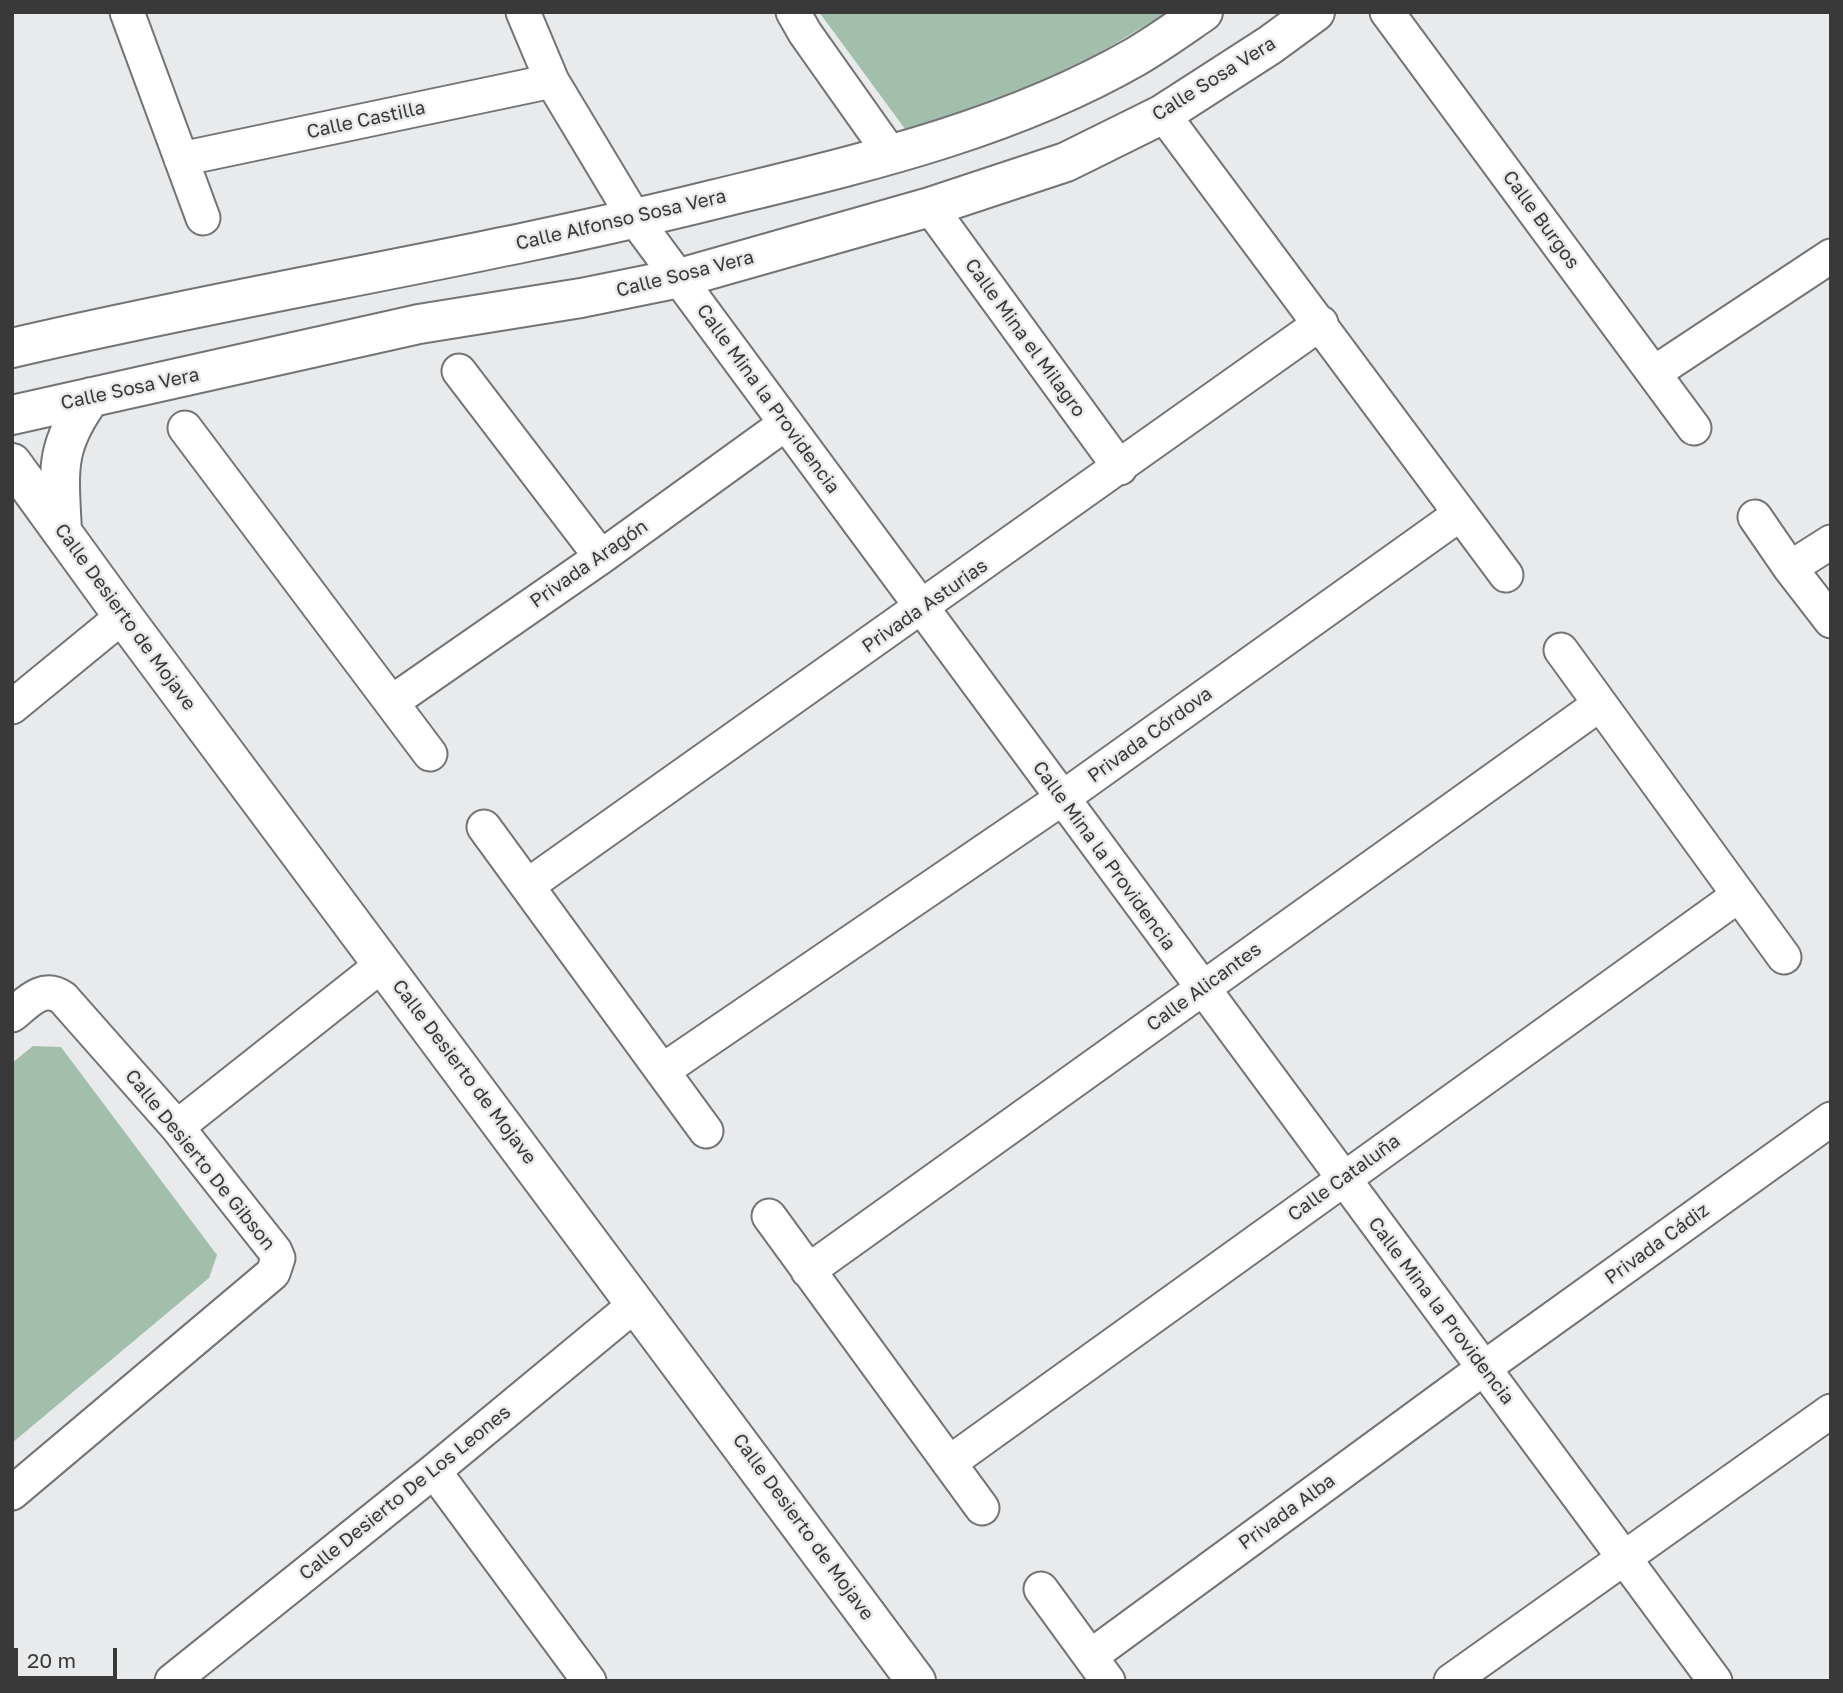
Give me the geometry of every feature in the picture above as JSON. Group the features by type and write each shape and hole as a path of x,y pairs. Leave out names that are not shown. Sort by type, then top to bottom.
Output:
{"main road":[{"name":"Calle Alfonso Sosa Vera","path":"12,348 134,320 635,219 892,156 987,123 1071,89 1136,57 1203,12"},
{"name":"Calle Sosa Vera","path":"12,415 419,324 581,298 680,278 930,207 1066,162 1163,114 1270,45 1315,12"},
{"path":"62,531 59,474 63,447 73,421 91,397"},
{"name":"Calle Desierto de Mojave","path":"12,463 916,1681"}],"street":[{"path":"127,12 203,218"},
{"name":"Calle Mina la Providencia","path":"523,12 552,81 635,219 1714,1681"},
{"path":"793,12 892,156"},
{"name":"Calle Burgos","path":"1387,12 1694,428"},
{"name":"Calle Castilla","path":"181,159 552,81"},
{"path":"1163,114 1506,575"},
{"name":"Calle Mina el Milagro","path":"930,207 1120,468"},
{"path":"1654,373 1831,256"},
{"name":"Privada Asturias","path":"527,886 1321,323"},
{"path":"458,371 601,557"},
{"name":"Privada Aragón","path":"392,702 601,557 785,424"},
{"path":"185,428 430,754"},
{"name":"Privada Córdova","path":"662,1071 1061,799 1460,514"},
{"path":"1755,517 1831,621"},
{"path":"1790,568 1831,542"},
{"path":"12,707 123,616"},
{"path":"1561,650 1784,957"},
{"name":"Calle Alicantes","path":"808,1271 1600,704"},
{"path":"484,827 706,1131"},
{"name":"Calle Cataluña","path":"949,1463 1739,895"},
{"path":"177,1127 383,964"},
{"name":"Calle Desierto De Gibson","path":"12,1015 35,996 46,992 56,993 64,998 177,1127 278,1258 274,1273 12,1493"},
{"name":"Privada Cádiz","path":"1484,1368 1831,1119"},
{"path":"769,1216 982,1507"},
{"name":"Calle Desierto De Los Leones","path":"172,1681 434,1471 637,1303"},
{"name":"Privada Alba","path":"1041,1589 1099,1669 1484,1368"},
{"path":"1451,1681 1831,1410"},
{"path":"434,1471 581,1677"}],"green space":[{"path":"819,12 1168,12 1079,65 988,113 911,137"},
{"path":"33,1046 61,1047 217,1255 209,1278 12,1443 12,1063"}]}
